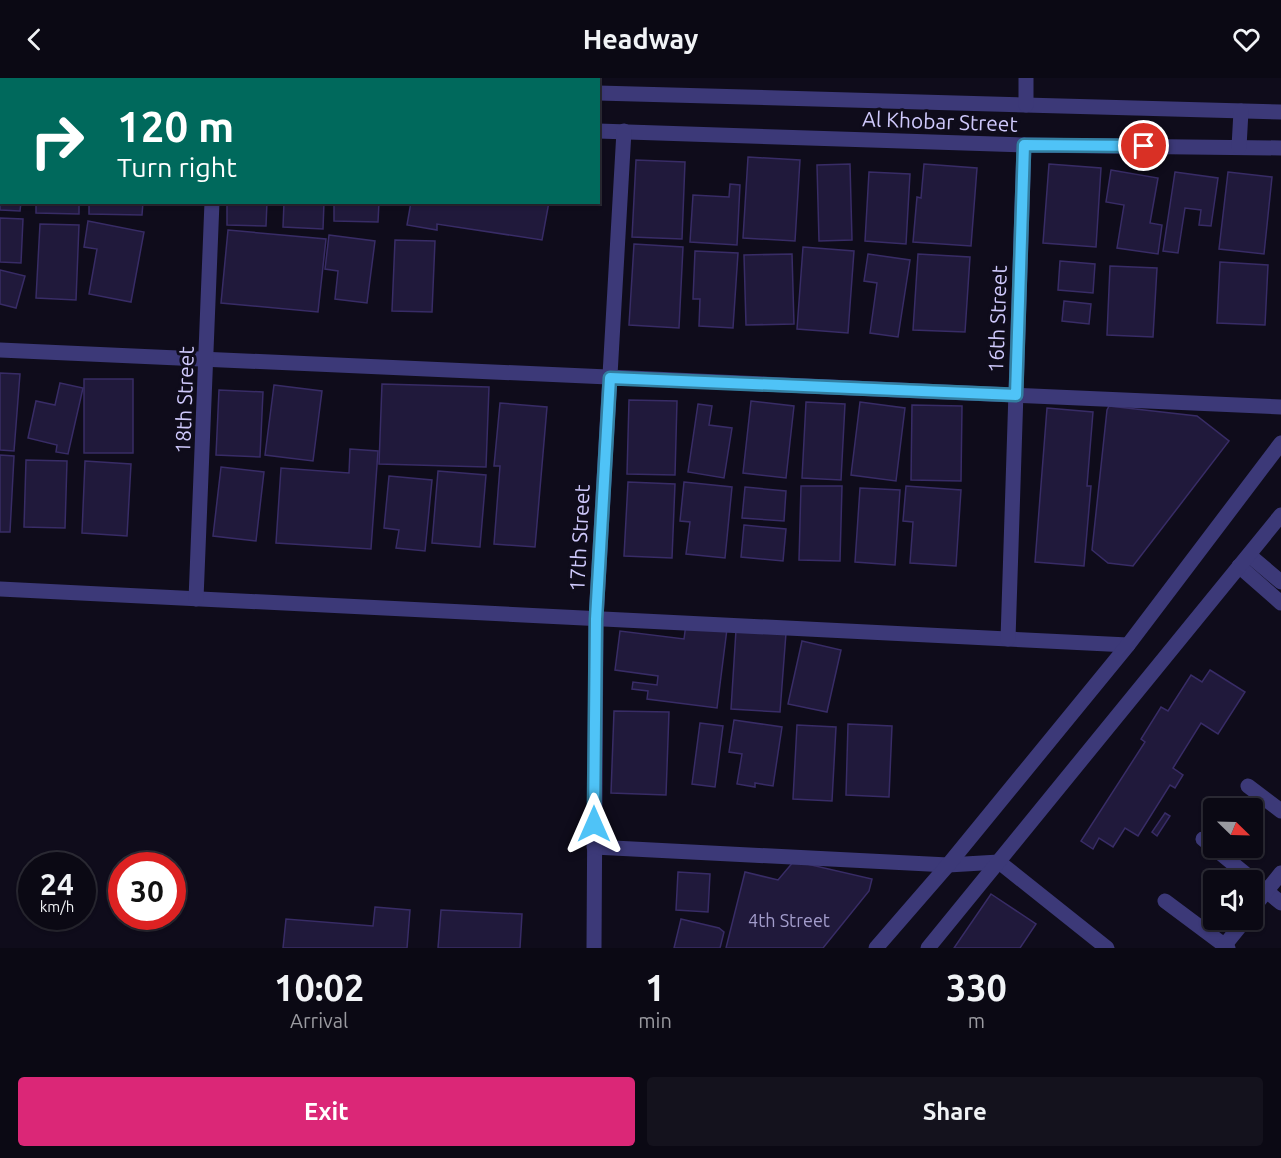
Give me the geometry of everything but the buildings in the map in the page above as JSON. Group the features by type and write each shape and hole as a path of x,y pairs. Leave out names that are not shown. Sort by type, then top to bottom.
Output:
{"street":[{"path":"625,94 626,78"},
{"path":"1026,78 1026,105"},
{"name":"Al Khobar Street","path":"600,93 1281,112"},
{"path":"1239,147 1241,111"},
{"name":"Al Khobar Street","path":"600,130 1024,145 1281,148"},
{"name":"17th Street","path":"594,948 596,619 624,131"},
{"name":"16th Street","path":"1008,639 1024,145"},
{"name":"18th Street","path":"196,598 212,204"},
{"path":"0,350 1281,407"},
{"path":"876,948 948,865 1128,645 1281,443"},
{"path":"928,948 1281,515"},
{"path":"1244,561 1281,582"},
{"path":"1244,561 1281,603"},
{"path":"0,589 1128,645"},
{"path":"1248,786 1281,811"},
{"path":"594,847 948,865 999,862 1107,948"},
{"path":"1226,858 1281,903"},
{"path":"1263,896 1281,873"},
{"path":"1165,902 1226,947 1238,930"}],"route":[{"path":"594,824 596,619 610,378 1016,395 1024,145 1144,146"}]}
